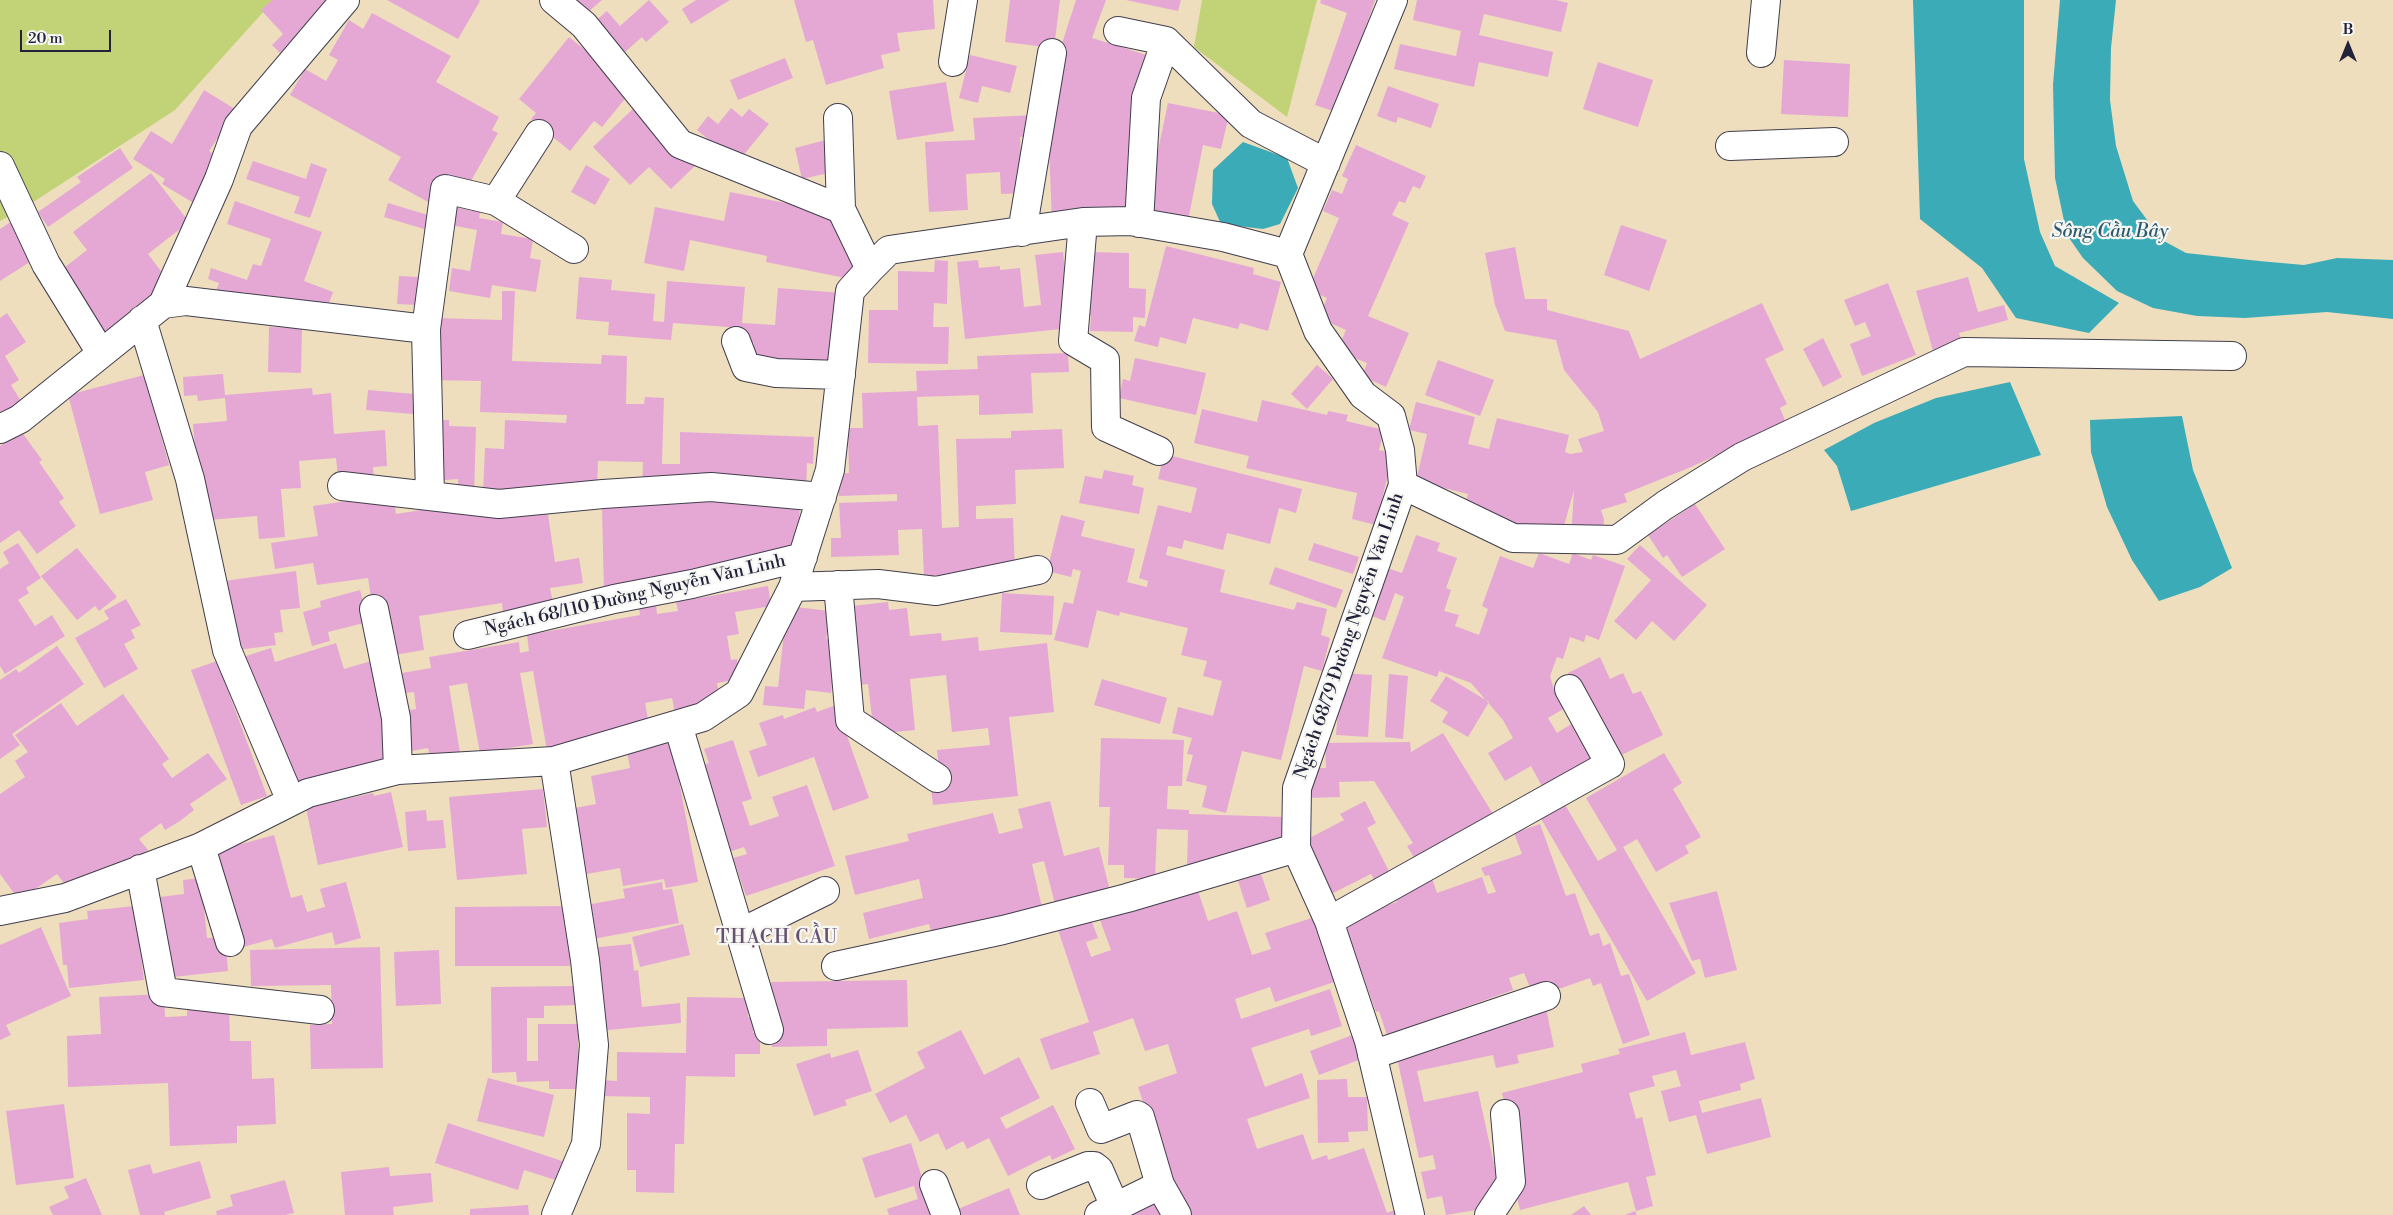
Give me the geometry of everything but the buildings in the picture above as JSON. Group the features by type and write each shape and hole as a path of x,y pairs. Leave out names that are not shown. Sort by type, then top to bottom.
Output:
{"street":[{"path":"291,801 227,650 152,312 218,179 238,126 345,0"},
{"path":"554,0 584,25 680,144 841,209"},
{"path":"953,62 963,0"},
{"path":"0,911 65,898 202,847 308,793 398,770 554,761 703,717 739,693 793,587 830,470 850,290 870,269 889,250 1083,222 1139,223 1223,237 1288,254 1393,0"},
{"path":"1761,53 1766,0"},
{"path":"1118,32 1166,41 1251,124 1326,163"},
{"path":"1139,223 1146,98 1166,41"},
{"path":"1022,232 1052,53"},
{"path":"838,118 841,209 870,269"},
{"path":"496,201 539,134"},
{"path":"1730,146 1834,142"},
{"path":"0,166 46,264 101,352"},
{"path":"430,496 426,329 445,189 496,201 574,249"},
{"path":"1083,222 1073,341 1104,360 1106,427 1159,451"},
{"name":"Ngách 68/79 Đường Nguyễn Văn Linh","path":"1288,254 1318,331 1364,395 1391,416 1400,450 1403,485 1297,788 1296,848 1329,921 1372,1055 1410,1215"},
{"path":"0,430 20,419 152,312 186,301 426,329"},
{"path":"736,342 746,367 776,373 841,375"},
{"path":"1403,485 1513,538 1617,540 1665,505 1742,457 1964,352 2232,356"},
{"path":"342,486 499,504 603,494 711,487 822,497"},
{"name":"Ngách 68/110 Đường Nguyễn Văn Linh","path":"468,635 614,599 692,584 803,557"},
{"path":"793,587 878,584 936,591 1038,570"},
{"path":"838,586 850,720 937,778"},
{"path":"374,609 396,718 398,770"},
{"path":"1329,921 1610,764 1569,689"},
{"path":"678,725 770,1030"},
{"path":"554,761 585,960 594,1045 586,1144 556,1215"},
{"path":"202,847 230,942"},
{"path":"836,966 1003,930 1127,898 1296,848"},
{"path":"140,869 163,992 320,1010"},
{"path":"740,933 825,891"},
{"path":"1372,1055 1546,996"},
{"path":"1090,1103 1101,1129 1137,1115 1140,1117 1160,1185 1177,1215"},
{"path":"1489,1215 1511,1182 1504,1114"},
{"path":"1041,1185 1088,1166 1094,1166 1099,1170 1107,1211 1160,1185"},
{"path":"934,1184 946,1215"}],"green space":[{"path":"0,0 274,0 175,110 21,210 0,221"},
{"path":"1202,0 1317,0 1287,117 1194,47"}],"water":[{"path":"1913,0 2024,0 2024,159 2040,232 2055,266 2119,303 2089,333 2016,318 1982,268 1920,219"},
{"name":"Sông Cầu Bây","path":"2060,0 2116,0 2111,48 2110,100 2116,146 2133,201 2162,240 2186,253 2304,265 2337,258 2393,260 2393,319 2327,312 2245,318 2197,316 2153,308 2117,291 2083,258 2067,235 2055,178 2053,85"},
{"path":"1243,142 1287,158 1298,188 1280,224 1263,229 1221,224 1212,204 1213,170"},
{"path":"2010,382 2041,455 1851,511 1837,466 1824,450 1874,423 1936,398"},
{"path":"2182,416 2193,470 2232,568 2200,587 2159,601 2132,560 2107,507 2091,452 2090,420"}],"district":[{"name":"THẠCH CẦU","path":"777,938"}]}
